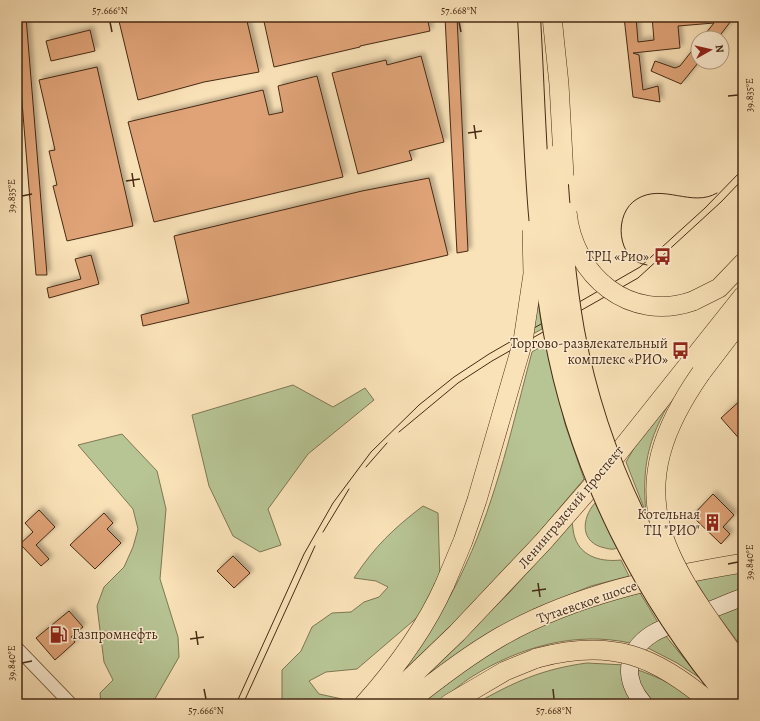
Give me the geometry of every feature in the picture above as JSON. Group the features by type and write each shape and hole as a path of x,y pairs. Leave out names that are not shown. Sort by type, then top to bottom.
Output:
{"highway":[{"path":"529,17 541,214 549,297 557,342 579,430 605,499 637,563 668,615 689,646 737,704"},
{"path":"555,157 563,257 573,332 582,370 602,439 636,521 668,578 704,634 743,684"}],"main road":[{"path":"364,704 386,679 424,626 445,584 463,541 479,492 523,341 530,304 533,274 533,246 520,17"},
{"path":"552,17 559,84 568,216 575,247 594,276 622,297 648,305 662,306 693,301 719,288 743,263"},
{"name":"Ленинградский проспект","path":"383,704 457,633 543,542 591,487 743,296"},
{"path":"743,318 684,399 672,421 663,444 657,468 655,490 658,516 667,546 676,567 700,608 743,667"},
{"name":"Тутаевское шоссе","path":"406,704 489,644 527,623 554,611 606,593 657,579 743,563"},
{"path":"449,704 505,671 537,658 559,652 588,649 633,656 647,660 682,679 712,704"},
{"path":"737,704 743,701"}],"street":[{"path":"644,704 636,695 631,685 629,674 630,664 638,646 653,633 743,597"},
{"path":"17,648 71,704"},
{"path":"721,704 743,695"}],"green space":[{"path":"538,300 542,329 533,334"},
{"path":"547,343 565,424 584,479 536,536 479,599 398,680 443,609 466,564 487,513 511,433 532,352"},
{"path":"293,385 333,407 365,388 374,400 308,454 268,509 281,545 260,552 233,536 209,486 192,415"},
{"path":"677,390 660,420 646,463 646,513 626,462 640,438"},
{"path":"122,434 157,471 166,509 160,579 178,637 179,657 152,704 101,704 100,693 113,680 104,662 97,606 104,587 124,567 133,547 138,529 133,509 78,445"},
{"path":"595,503 617,548 610,549 597,545 587,536 585,523 590,509"},
{"path":"423,506 438,513 440,579 420,615 357,669 326,672 309,681 319,694 342,699 334,704 285,704 282,701 282,670 301,651 312,627 332,613 351,612 364,602 379,597 388,587 376,581 354,578 377,547 403,522"},
{"path":"572,522 575,538 578,545 583,550 600,559 621,560 629,576 591,586 534,609 405,693 509,593"},
{"path":"743,571 743,588 709,602 695,580"},
{"path":"640,593 659,624 630,643 589,639 548,644 510,657 491,666 433,704 420,704 465,670 508,643 536,628 597,603"},
{"path":"743,604 743,649 717,614"},
{"path":"665,635 700,678 677,663 646,647"},
{"path":"587,663 625,665 625,685 633,704 475,704 503,689 542,673"},
{"path":"638,670 669,683 690,697 696,703 657,704 648,698 642,690"}],"building":[{"path":"17,17 26,17 47,275 36,275 17,40"},
{"path":"118,17 246,17 259,72 204,82 138,100"},
{"path":"263,17 427,17 430,31 274,67"},
{"path":"445,17 457,17 468,251 457,253"},
{"path":"624,17 636,17 638,42 654,40 652,17 714,17 715,22 719,17 734,17 724,30 708,30 714,23 678,26 680,48 633,53 639,55 643,90 658,86 660,102 633,97"},
{"path":"90,30 95,51 51,61 46,41"},
{"path":"690,53 690,70 692,70 681,84 651,71 655,61 675,68 680,66"},
{"path":"421,56 444,142 409,151 412,160 358,174 332,73 386,60 387,65"},
{"path":"97,67 133,226 67,241 53,186 57,185 49,151 55,150 39,80"},
{"path":"317,76 343,177 154,222 128,122 263,90 269,115 283,112 278,86"},
{"path":"429,178 448,255 143,326 141,315 189,303 174,236 362,191"},
{"path":"91,255 99,284 49,298 47,288 81,279 75,259"},
{"path":"743,398 743,443 721,418"},
{"name":"Котельная ТЦ \"РИО\"","path":"713,494 734,515 723,527 730,534 721,544 692,516"},
{"path":"39,510 55,527 36,545 49,559 41,566 20,544 33,532 25,523"},
{"path":"104,513 113,523 107,529 121,543 95,569 70,545"},
{"path":"233,556 250,573 234,588 217,571"},
{"path":"69,611 83,627 71,637 75,642 55,660 36,638"}],"tram line":[{"path":"236,704 304,554 333,503 371,452 419,405 454,377 489,354 640,267 705,208 743,169"},
{"path":"399,432 458,383 492,361 638,278 721,202 743,179"},
{"path":"647,265 637,262 629,255 624,246 621,236 621,225 629,206 637,199 657,193 698,198 707,197 717,193"},
{"path":"366,467 387,443"},
{"path":"323,532 349,489"},
{"path":"243,704 315,546"}],"place":[{"name":"ТРЦ «Рио»","path":"662,256"},
{"name":"Торгово-развлекательный комплекс «РИО»","path":"681,351"},
{"name":"Котельная ТЦ \"РИО\"","path":"713,522"},
{"name":"Газпромнефть","path":"59,634"}]}
